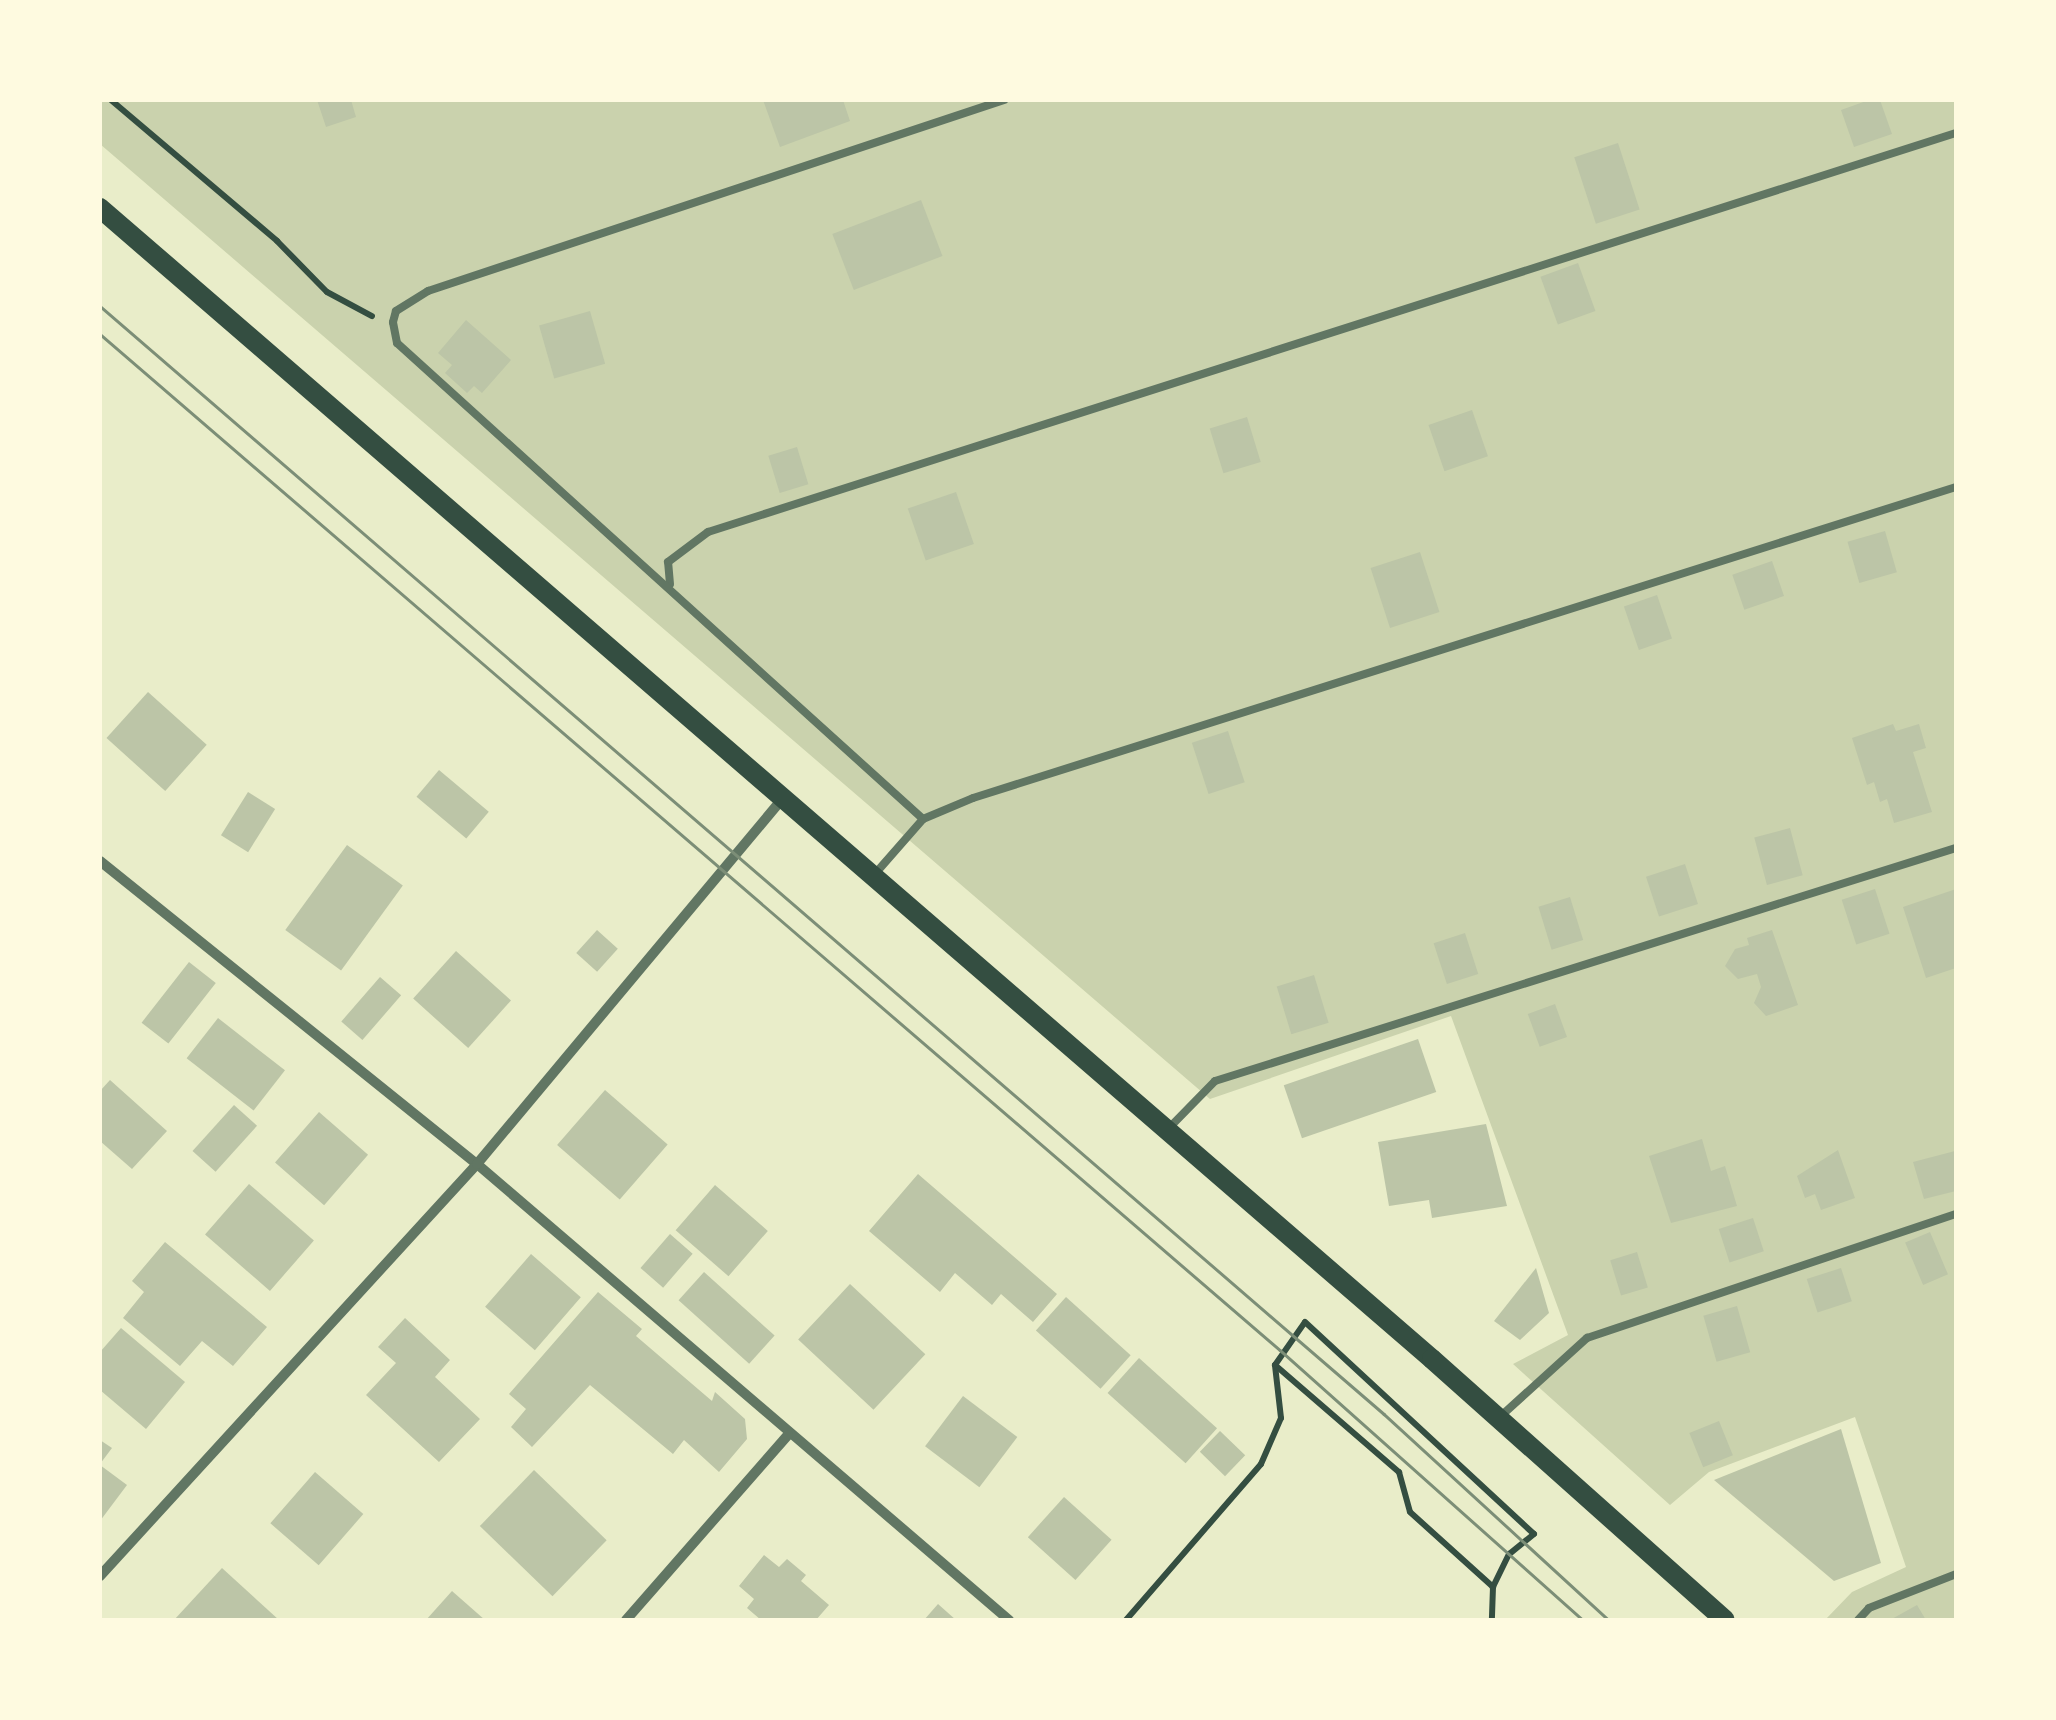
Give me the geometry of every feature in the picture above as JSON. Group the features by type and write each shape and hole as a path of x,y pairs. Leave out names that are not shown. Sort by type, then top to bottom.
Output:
{"main road":[{"path":"100,208 1498,1418 1725,1620"}],"street":[{"path":"100,1576 477,1164 782,798"},
{"path":"100,861 477,1164 1009,1620"},
{"path":"626,1620 788,1434"}],"lane":[{"path":"923,819 670,584 397,343 393,322 396,311 428,291 1004,100"},
{"path":"670,584 668,562 708,532 1956,133"},
{"path":"874,876 923,819 1956,487"},
{"path":"1166,1130 1215,1082 1956,848"},
{"path":"1498,1418 1587,1338 1956,1214"},
{"path":"1858,1620 1870,1608 1956,1574"}],"path":[{"path":"111,100 277,240 328,292 393,322"},
{"path":"1126,1620 1261,1464 1282,1418 1275,1366 1304,1322 1534,1534 1509,1554 1493,1587 1492,1620"},
{"path":"1275,1366 1400,1472 1410,1512 1493,1587"}],"green space":[{"path":"100,100 1956,100 1956,1620 1825,1620 1852,1592 1906,1567 1855,1417 1709,1472 1670,1505 1513,1364 1568,1335 1451,1016 1210,1099 100,144"}],"building":[{"path":"317,100 351,100 356,117 326,127"},
{"path":"763,100 843,100 850,121 780,147"},
{"path":"1880,100 1892,134 1854,147 1841,110"},
{"path":"1618,143 1640,210 1596,224 1574,157"},
{"path":"921,200 943,256 854,290 832,234"},
{"path":"1578,263 1595,311 1558,325 1540,277"},
{"path":"590,311 605,364 554,378 539,326"},
{"path":"466,320 511,360 482,393 474,386 467,393 445,373 452,365 438,353"},
{"path":"1472,410 1488,456 1444,471 1429,425"},
{"path":"1247,417 1261,462 1223,473 1210,428"},
{"path":"797,447 808,484 780,493 768,456"},
{"path":"956,492 974,544 926,561 908,509"},
{"path":"1885,531 1897,572 1859,583 1848,542"},
{"path":"1420,552 1439,612 1390,628 1371,568"},
{"path":"1772,561 1784,596 1744,610 1732,575"},
{"path":"1657,595 1672,638 1639,650 1624,606"},
{"path":"148,692 207,745 165,791 107,738"},
{"path":"1893,724 1896,731 1919,724 1926,748 1913,752 1932,812 1894,823 1887,799 1880,802 1874,782 1867,785 1852,738"},
{"path":"1228,731 1245,782 1209,794 1192,743"},
{"path":"439,770 489,812 466,839 417,797"},
{"path":"248,792 275,809 248,852 221,835"},
{"path":"1790,828 1803,875 1767,885 1754,838"},
{"path":"347,845 403,886 341,971 285,930"},
{"path":"1685,864 1698,904 1659,917 1646,877"},
{"path":"1875,889 1890,934 1856,945 1842,900"},
{"path":"1956,889 1956,968 1926,978 1903,907"},
{"path":"1570,897 1583,940 1552,950 1538,907"},
{"path":"597,930 618,949 597,972 576,953"},
{"path":"1772,930 1798,1005 1766,1016 1754,1003 1761,987 1757,974 1738,979 1725,966 1735,949 1749,945 1747,938"},
{"path":"1465,933 1478,974 1447,984 1434,943"},
{"path":"456,951 511,1001 468,1048 413,999"},
{"path":"189,962 216,983 168,1044 142,1023"},
{"path":"1314,975 1329,1023 1291,1034 1277,986"},
{"path":"380,977 401,995 362,1040 341,1022"},
{"path":"1555,1004 1567,1037 1540,1047 1528,1014"},
{"path":"218,1018 285,1070 254,1111 187,1058"},
{"path":"1418,1039 1436,1092 1302,1138 1284,1085"},
{"path":"110,1080 167,1131 132,1169 100,1141 100,1091"},
{"path":"605,1090 668,1144 620,1200 557,1145"},
{"path":"234,1105 257,1126 216,1172 193,1151"},
{"path":"319,1112 368,1155 324,1205 275,1163"},
{"path":"1486,1124 1507,1206 1432,1218 1429,1200 1389,1206 1378,1142"},
{"path":"1702,1139 1711,1171 1725,1166 1737,1206 1671,1223 1649,1156"},
{"path":"1838,1150 1855,1198 1821,1210 1815,1194 1805,1198 1797,1176"},
{"path":"1955,1151 1956,1191 1924,1199 1913,1162"},
{"path":"918,1174 1057,1294 1033,1322 1001,1294 992,1305 955,1273 940,1292 869,1231"},
{"path":"249,1184 314,1240 270,1291 205,1235"},
{"path":"715,1185 768,1231 728,1276 676,1230"},
{"path":"1753,1218 1764,1251 1730,1262 1719,1229"},
{"path":"1930,1232 1948,1274 1923,1285 1905,1243"},
{"path":"670,1234 693,1254 663,1288 640,1268"},
{"path":"165,1242 267,1327 233,1366 202,1341 180,1366 123,1318 144,1292 132,1281"},
{"path":"1637,1252 1648,1287 1621,1296 1610,1260"},
{"path":"531,1254 581,1297 535,1350 485,1307"},
{"path":"1536,1268 1549,1313 1520,1340 1494,1321"},
{"path":"1841,1268 1852,1301 1818,1312 1807,1279"},
{"path":"704,1272 775,1336 749,1364 679,1300"},
{"path":"850,1284 925,1354 873,1410 798,1340"},
{"path":"598,1292 642,1329 636,1336 712,1401 715,1392 745,1419 747,1439 719,1472 684,1440 673,1454 590,1385 532,1447 511,1427 526,1409 509,1394"},
{"path":"1066,1297 1131,1355 1101,1389 1036,1330"},
{"path":"1737,1306 1750,1352 1717,1362 1703,1316"},
{"path":"405,1318 450,1360 435,1377 480,1419 439,1462 366,1395 396,1363 378,1347"},
{"path":"121,1328 185,1382 146,1429 100,1390 100,1352"},
{"path":"1139,1358 1217,1428 1186,1463 1108,1393"},
{"path":"963,1396 1017,1437 979,1487 925,1446"},
{"path":"1719,1421 1733,1455 1703,1467 1689,1433"},
{"path":"1841,1429 1881,1563 1834,1581 1714,1480"},
{"path":"1220,1431 1245,1455 1225,1476 1200,1452"},
{"path":"100,1440 112,1448 100,1464"},
{"path":"100,1465 127,1485 100,1521"},
{"path":"534,1470 607,1540 552,1596 480,1526"},
{"path":"315,1472 363,1514 319,1565 270,1523"},
{"path":"1064,1497 1112,1540 1075,1580 1028,1537"},
{"path":"764,1555 779,1567 787,1559 806,1575 801,1581 829,1605 816,1620 761,1620 747,1608 754,1599 739,1586"},
{"path":"222,1568 279,1620 174,1620"},
{"path":"452,1591 485,1620 426,1620"},
{"path":"938,1604 956,1620 924,1620"},
{"path":"1917,1605 1926,1620 1890,1620"}],"tram line":[{"path":"100,306 1384,1414 1609,1620"},
{"path":"100,334 1280,1350 1583,1620"}]}
